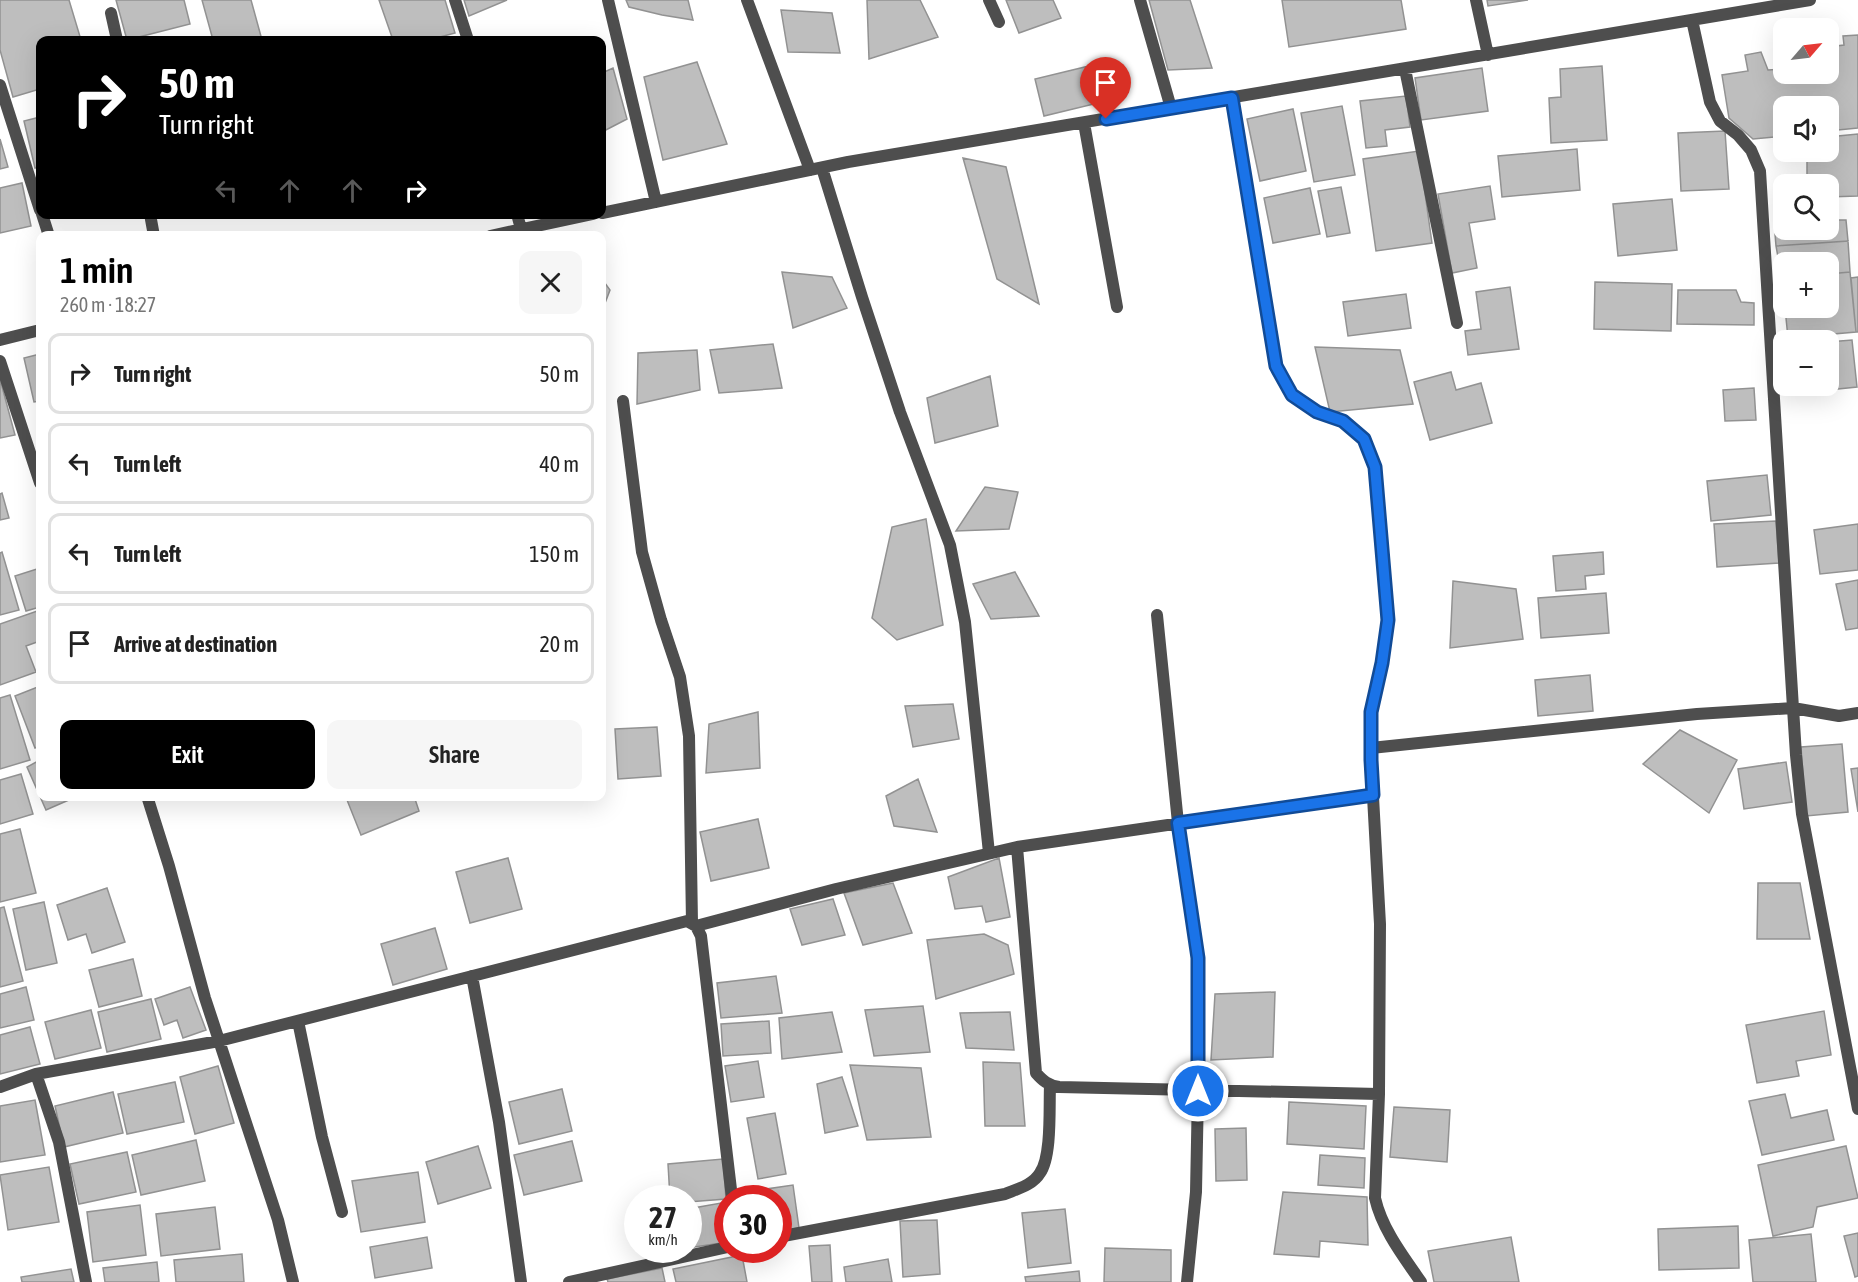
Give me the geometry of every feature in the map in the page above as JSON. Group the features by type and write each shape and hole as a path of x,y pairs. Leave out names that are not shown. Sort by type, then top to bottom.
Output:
{"street":[{"path":"456,0 467,36"},
{"path":"608,0 656,202"},
{"path":"747,0 816,169 896,401 950,545 965,622 989,854"},
{"path":"989,0 999,22"},
{"path":"1140,0 1171,108"},
{"path":"1476,0 1488,55"},
{"path":"606,212 816,169 1810,0"},
{"path":"111,13 116,36"},
{"path":"1692,20 1710,102 1720,121 1738,135 1751,150 1760,171 1796,755 1802,814 1858,1109"},
{"path":"1405,69 1457,323"},
{"path":"0,85 36,198"},
{"path":"1232,98 1276,366 1292,395 1317,412 1343,421 1364,439 1375,467 1388,620 1382,663 1371,712 1380,924 1379,1094 1375,1198 1379,1214 1421,1282"},
{"path":"1084,123 1117,307"},
{"path":"518,219 521,229"},
{"path":"512,231 569,219"},
{"path":"0,340 36,331"},
{"path":"0,361 36,471"},
{"path":"623,401 642,552 680,677 689,736 694,924 701,936 730,1185"},
{"path":"1157,615 1178,823 1198,958 1196,1192 1187,1282"},
{"path":"1371,748 1697,714 1793,708 1839,716 1858,713"},
{"path":"0,1087 36,1074 219,1041 676,923 694,924 1017,847 1373,795"},
{"path":"149,801 205,998 278,1220 293,1282"},
{"path":"1017,847 1036,1073 1050,1086 1379,1094"},
{"path":"472,976 499,1122 520,1282"},
{"path":"298,1021 322,1137 342,1212"},
{"path":"36,1074 59,1142 86,1282"},
{"path":"792,1234 1005,1194 1025,1186 1040,1173 1047,1155 1050,1086"},
{"path":"569,1282 596,1279 714,1250"}],"building":[{"path":"0,0 69,0 80,36 36,36 36,90 13,97 0,50"},
{"path":"116,0 184,0 190,24 143,36 126,36"},
{"path":"202,0 251,0 261,36 212,36"},
{"path":"379,0 445,0 455,33 444,36 392,36"},
{"path":"464,0 507,0 469,16"},
{"path":"626,0 688,0 693,20 629,7"},
{"path":"867,0 920,0 938,37 869,59"},
{"path":"1006,0 1053,0 1061,18 1019,33"},
{"path":"1149,0 1190,0 1212,68 1168,70"},
{"path":"1282,0 1401,0 1406,29 1289,47"},
{"path":"1487,0 1528,0 1488,6"},
{"path":"781,10 832,13 840,53 788,52"},
{"path":"1858,35 1858,128 1839,130 1839,96 1773,96 1773,137 1753,139 1729,118 1722,75 1748,71 1745,55 1761,52 1768,70 1773,70 1773,84 1839,84 1839,46 1844,45 1843,36"},
{"path":"697,62 727,144 663,160 644,77"},
{"path":"1089,66 1098,103 1044,116 1035,79"},
{"path":"1602,66 1607,140 1551,143 1549,98 1561,97 1560,69"},
{"path":"613,68 627,119 606,130 606,71"},
{"path":"1482,68 1488,111 1421,120 1415,78"},
{"path":"1406,96 1410,127 1385,130 1387,146 1366,148 1360,101"},
{"path":"1342,106 1355,175 1314,182 1301,113"},
{"path":"1293,109 1306,171 1260,181 1247,119"},
{"path":"36,118 36,168 35,168 24,121"},
{"path":"1725,131 1729,189 1681,191 1678,133"},
{"path":"1858,134 1858,196 1839,197 1839,174 1807,174 1807,162 1839,162 1839,136"},
{"path":"0,139 8,167 0,169"},
{"path":"1577,149 1580,190 1502,197 1498,156"},
{"path":"1419,151 1432,243 1376,251 1363,159"},
{"path":"963,158 1006,167 1039,304 997,279"},
{"path":"22,183 31,226 0,233 0,188"},
{"path":"1490,186 1495,219 1469,223 1477,268 1452,273 1438,194"},
{"path":"1341,187 1350,233 1327,237 1318,191"},
{"path":"1310,188 1320,234 1273,243 1264,198"},
{"path":"1672,199 1677,250 1618,256 1613,204"},
{"path":"1839,220 1846,220 1848,241 1776,246 1776,240 1839,240"},
{"path":"1848,241 1850,272 1839,273 1839,252 1777,252 1776,246"},
{"path":"782,272 832,277 847,308 793,328"},
{"path":"1850,272 1856,332 1839,334 1839,330 1787,330 1786,318 1839,318 1839,273"},
{"path":"1858,277 1858,332 1856,332 1851,278"},
{"path":"1595,282 1672,284 1671,331 1594,329"},
{"path":"606,284 610,290 606,300"},
{"path":"1510,287 1519,349 1468,355 1465,331 1481,329 1476,292"},
{"path":"1678,290 1736,290 1741,302 1754,303 1754,325 1677,324"},
{"path":"1406,294 1411,328 1348,336 1343,302"},
{"path":"1852,340 1857,387 1839,389 1839,341"},
{"path":"773,344 782,388 719,393 710,350"},
{"path":"1315,347 1400,350 1413,404 1330,412"},
{"path":"697,350 700,390 637,404 638,353"},
{"path":"36,355 36,402 34,402 24,358"},
{"path":"1451,372 1456,390 1481,383 1492,423 1430,440 1414,382"},
{"path":"990,376 998,426 935,443 927,398"},
{"path":"0,379 15,435 0,438"},
{"path":"1754,388 1756,420 1725,421 1723,390"},
{"path":"1767,475 1771,515 1711,521 1707,481"},
{"path":"985,487 1018,492 1009,529 956,531"},
{"path":"2,493 9,518 0,520 0,494"},
{"path":"926,519 943,625 897,640 872,618 892,527"},
{"path":"1776,521 1779,563 1717,567 1714,524"},
{"path":"1858,524 1858,570 1820,574 1814,530"},
{"path":"2,552 19,610 0,615 0,553"},
{"path":"1603,552 1604,574 1585,576 1586,589 1556,591 1553,556"},
{"path":"36,569 36,608 26,611 15,576"},
{"path":"1015,572 1039,616 991,619 973,584"},
{"path":"1858,580 1858,628 1846,630 1836,584"},
{"path":"1453,581 1516,589 1523,639 1450,648"},
{"path":"1606,593 1609,633 1541,638 1538,598"},
{"path":"36,611 36,642 26,646 36,672 0,685 0,624"},
{"path":"1590,675 1593,711 1538,716 1535,680"},
{"path":"36,688 35,748 15,696"},
{"path":"10,695 30,760 0,769 0,698"},
{"path":"953,704 959,739 913,747 905,706"},
{"path":"758,712 760,768 706,773 709,724"},
{"path":"657,727 661,776 618,779 615,729"},
{"path":"1680,730 1737,760 1709,813 1643,764"},
{"path":"1842,744 1848,812 1806,816 1801,747"},
{"path":"36,762 36,787 27,767"},
{"path":"1786,762 1792,802 1744,809 1738,769"},
{"path":"1858,768 1858,812 1851,769"},
{"path":"21,774 33,814 0,824 0,780"},
{"path":"918,779 937,832 894,826 886,796"},
{"path":"42,801 66,801 46,810"},
{"path":"347,801 416,801 419,811 361,835"},
{"path":"758,819 769,868 711,881 700,832"},
{"path":"20,829 36,893 0,902 0,834"},
{"path":"508,858 522,909 470,923 456,872"},
{"path":"999,858 1010,917 986,922 982,906 955,909 948,877"},
{"path":"893,883 912,933 863,945 844,893"},
{"path":"1758,883 1800,883 1810,939 1757,939"},
{"path":"107,888 125,942 92,953 86,934 68,940 57,905"},
{"path":"833,899 845,935 802,945 790,909"},
{"path":"44,902 57,963 26,970 13,909"},
{"path":"4,907 23,981 0,987 0,908"},
{"path":"435,928 447,969 393,985 381,944"},
{"path":"984,934 1008,945 1014,974 936,999 927,940"},
{"path":"133,959 142,996 99,1007 89,970"},
{"path":"776,976 782,1013 721,1018 717,983"},
{"path":"26,987 34,1020 0,1028 0,994"},
{"path":"190,987 206,1030 183,1038 177,1020 164,1025 155,999"},
{"path":"1275,992 1273,1057 1211,1060 1215,994"},
{"path":"151,999 161,1039 107,1052 98,1012"},
{"path":"923,1006 930,1052 874,1056 865,1010"},
{"path":"91,1010 101,1048 55,1059 45,1022"},
{"path":"1824,1011 1831,1055 1796,1061 1799,1076 1757,1083 1746,1025"},
{"path":"832,1012 842,1052 782,1059 779,1018"},
{"path":"1010,1012 1014,1050 966,1048 960,1013"},
{"path":"769,1021 771,1053 723,1056 721,1024"},
{"path":"30,1027 40,1064 0,1074 0,1035"},
{"path":"758,1061 764,1097 731,1102 725,1066"},
{"path":"983,1062 1020,1063 1025,1126 985,1126"},
{"path":"850,1065 921,1068 931,1137 867,1140"},
{"path":"218,1066 234,1123 195,1134 180,1077"},
{"path":"842,1077 858,1126 825,1133 817,1084"},
{"path":"175,1082 184,1122 127,1134 118,1094"},
{"path":"562,1089 572,1131 519,1144 509,1102"},
{"path":"113,1092 123,1133 64,1147 55,1106"},
{"path":"1785,1094 1791,1118 1827,1110 1834,1140 1762,1155 1749,1101"},
{"path":"35,1100 45,1155 0,1162 0,1106"},
{"path":"1289,1102 1366,1106 1364,1149 1287,1144"},
{"path":"1394,1107 1450,1110 1447,1162 1390,1157"},
{"path":"775,1113 786,1174 758,1179 747,1118"},
{"path":"1246,1128 1247,1180 1216,1181 1215,1129"},
{"path":"196,1140 205,1181 141,1195 132,1155"},
{"path":"572,1141 582,1181 524,1195 514,1155"},
{"path":"478,1146 491,1188 438,1204 426,1162"},
{"path":"1846,1146 1858,1198 1817,1207 1813,1227 1773,1236 1758,1165"},
{"path":"127,1152 136,1192 79,1204 70,1164"},
{"path":"1320,1155 1365,1158 1364,1188 1318,1185"},
{"path":"723,1159 725,1185 714,1185 714,1200 702,1201 702,1185 669,1185 668,1164"},
{"path":"49,1167 59,1222 8,1230 0,1175"},
{"path":"418,1172 425,1222 361,1232 352,1181"},
{"path":"792,1185 799,1228 792,1229"},
{"path":"1283,1192 1367,1197 1368,1245 1320,1241 1319,1257 1274,1254"},
{"path":"714,1204 714,1244 702,1246 702,1206"},
{"path":"140,1205 146,1255 93,1262 87,1212"},
{"path":"215,1207 220,1249 161,1256 156,1214"},
{"path":"1065,1209 1071,1263 1028,1268 1022,1213"},
{"path":"937,1220 940,1274 903,1277 900,1221"},
{"path":"1738,1226 1739,1268 1659,1270 1658,1229"},
{"path":"1858,1233 1858,1276 1855,1277 1844,1236"},
{"path":"1811,1234 1816,1282 1753,1282 1749,1240"},
{"path":"427,1237 432,1268 375,1278 370,1247"},
{"path":"1511,1237 1519,1282 1434,1282 1428,1251"},
{"path":"830,1245 832,1282 812,1282 809,1246"},
{"path":"1105,1248 1171,1250 1171,1282 1104,1282"},
{"path":"242,1254 244,1282 176,1282 174,1260"},
{"path":"888,1259 892,1282 846,1282 844,1267"},
{"path":"714,1261 714,1263 743,1263 747,1282 676,1282 673,1269"},
{"path":"157,1262 159,1282 105,1282 103,1268"},
{"path":"662,1268 665,1282 608,1282 607,1279"},
{"path":"71,1269 74,1282 22,1282 21,1277"},
{"path":"1079,1271 1080,1282 1026,1282 1025,1277"}],"route":[{"path":"1106,119 1232,98 1276,366 1292,395 1317,412 1343,421 1364,439 1375,467 1388,620 1382,663 1371,712 1373,795 1178,823 1198,958 1198,1091"}]}
